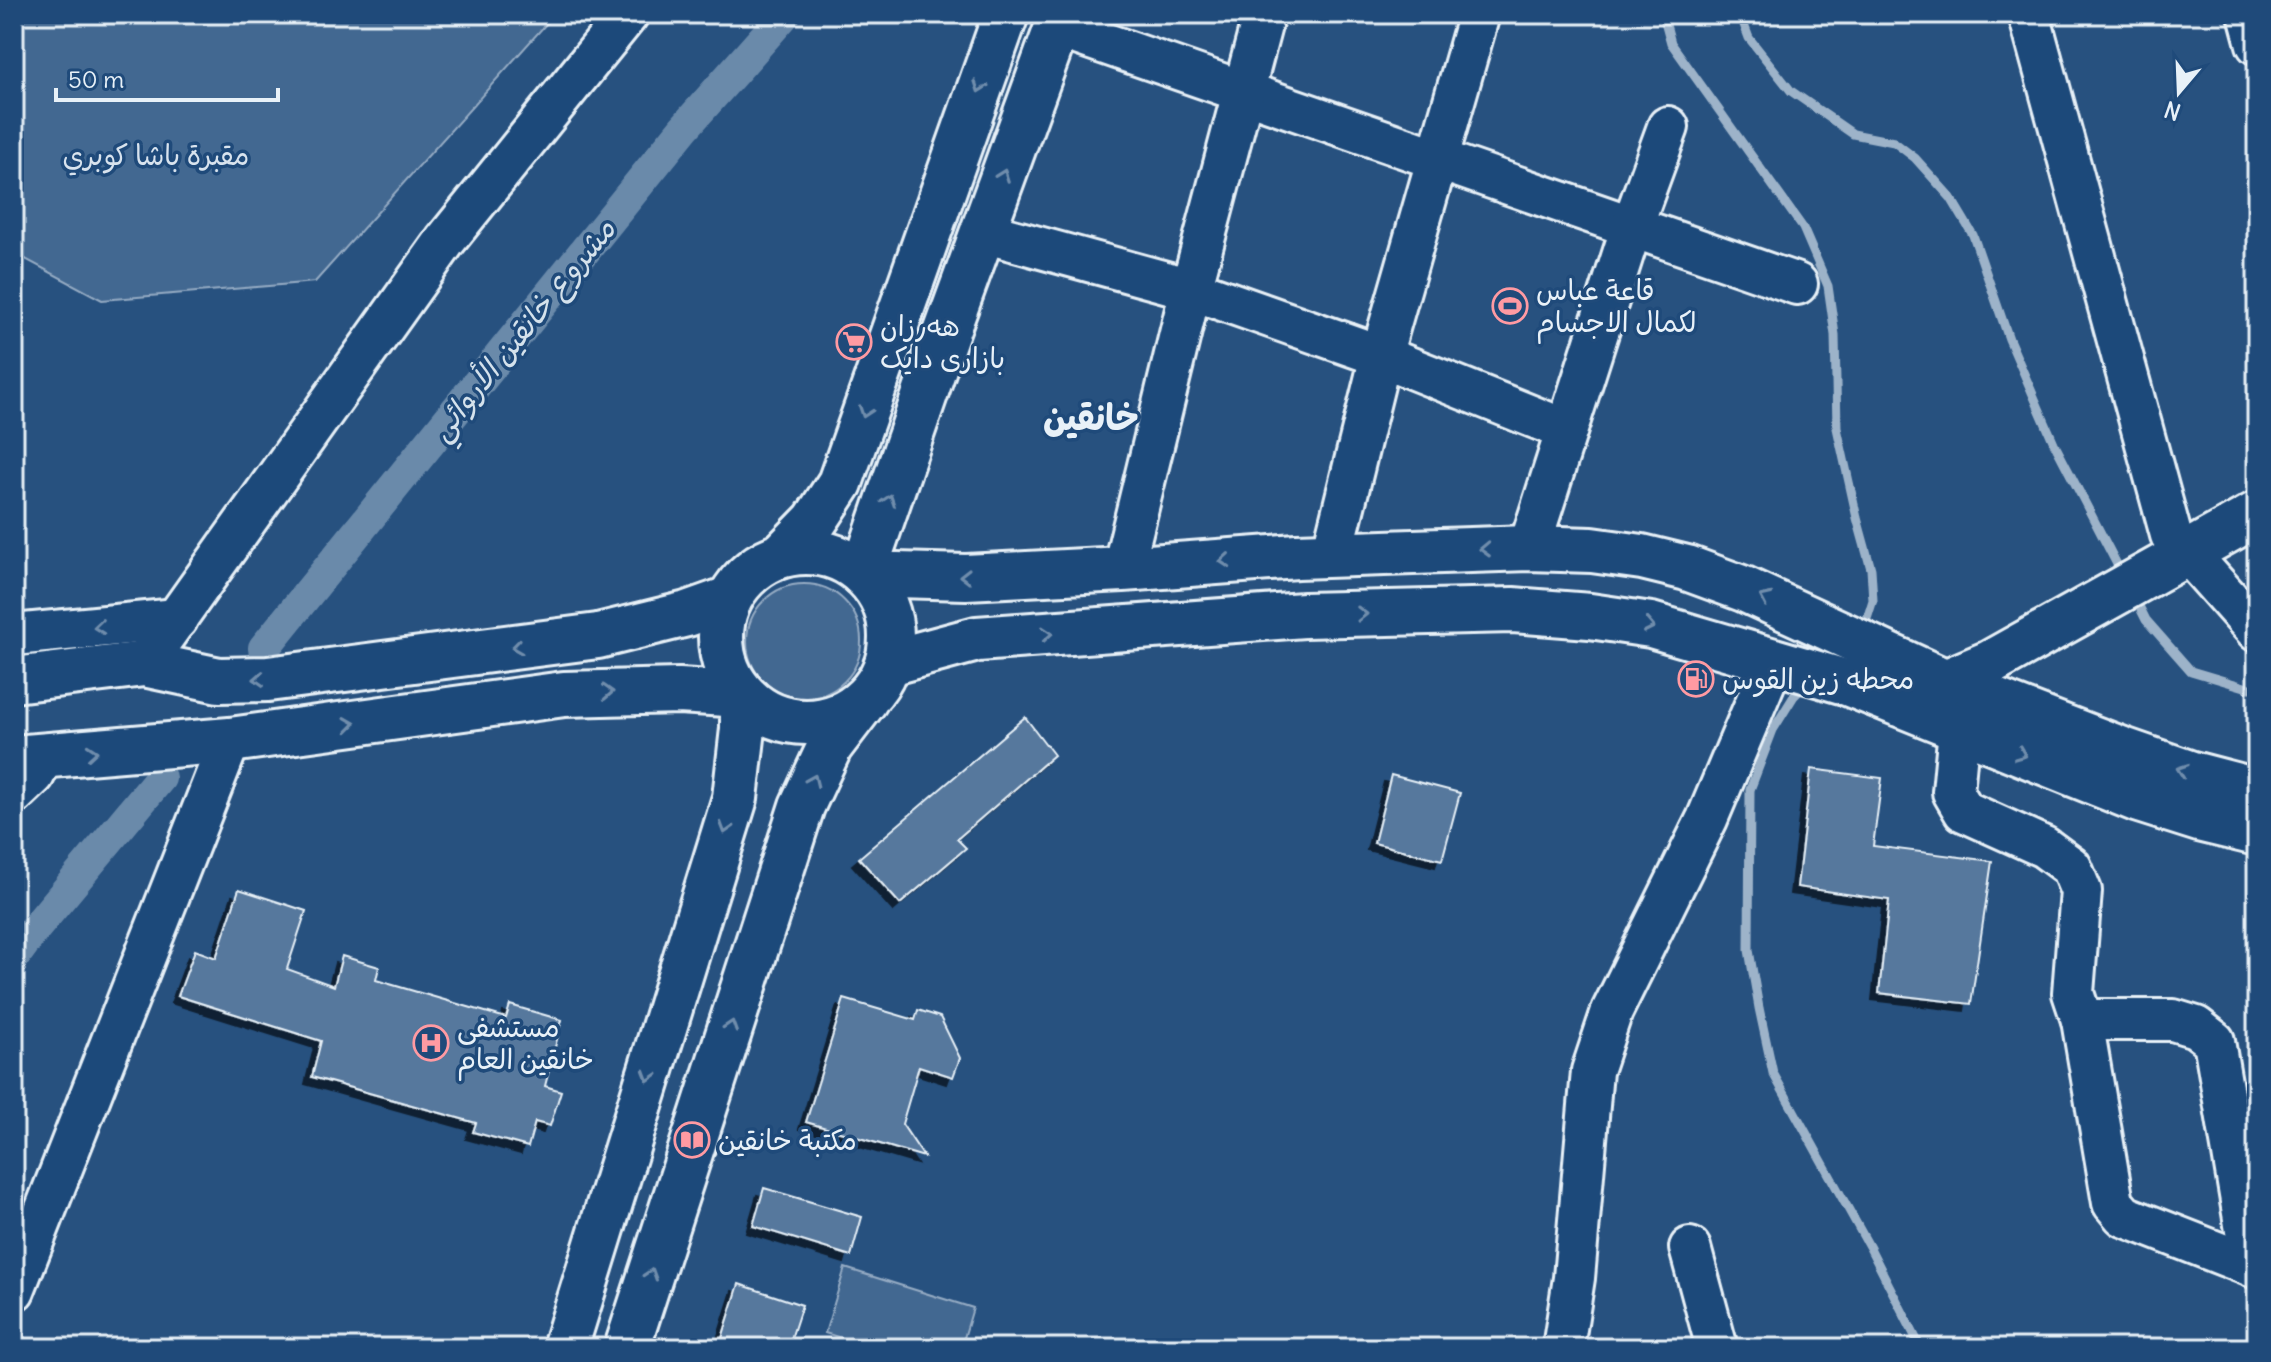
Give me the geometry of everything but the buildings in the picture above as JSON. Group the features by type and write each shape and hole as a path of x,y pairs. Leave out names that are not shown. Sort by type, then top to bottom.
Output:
{"main road":[{"path":"782,555 815,521 840,483 1006,14"},
{"path":"863,574 1059,20"},
{"path":"1894,703 1990,663 2074,603 2172,548 2257,487"},
{"path":"2172,548 2257,514"},
{"path":"863,574 966,577 1314,555 1529,548 1592,550 1642,557 1687,568 1744,589 1946,682 2137,755 2257,791"},
{"path":"1590,616 1592,550"},
{"path":"627,1348 802,806 830,746 877,681 892,639 889,615 879,592 863,574 839,558 811,552 782,555 761,564 742,579 729,599 721,624 721,649 728,674 743,695 764,712 790,722 817,722 844,714 877,681 977,639 1304,615 1513,610 1651,625 1787,664 1845,682 2139,800 2257,833"},
{"path":"1304,615 1314,555"},
{"path":"14,680 144,664 219,680 268,679 598,636 687,614 729,599"},
{"path":"1885,655 1965,644 2074,603"},
{"path":"28,757 230,740 564,694 679,691 743,695"},
{"path":"565,1348 735,798 743,729 743,695"}],"street":[{"path":"144,664 445,241 628,14"},
{"path":"1123,569 1191,289 1264,14"},
{"path":"1314,555 1381,356 1479,14"},
{"path":"2029,14 2172,548 2257,631"},
{"path":"2249,14 2257,44"},
{"path":"1059,20 1243,91 1797,284"},
{"path":"1529,548 1632,226 1668,127"},
{"path":"983,232 1191,289 1381,356 1566,430"},
{"path":"14,635 177,619"},
{"path":"1563,1348 1574,1278 1592,1071 1612,1011 1787,664"},
{"path":"1959,729 1953,792 1964,811 2044,847 2071,867 2081,891 2073,993 2082,1020 2113,1203 2124,1216 2255,1267"},
{"path":"14,1290 230,740"},
{"path":"14,794 34,775 28,757"},
{"path":"2082,1020 2173,1020 2196,1027 2214,1041 2255,1267"},
{"path":"1690,1248 1717,1348"}],"green space":[{"name":"مقبرة باشا كوبري","path":"14,14 555,14 315,282 102,300 14,253"},
{"path":"804,584 826,589 844,601 856,619 861,641 856,663 844,681 826,693 804,698 782,693 764,681 752,663 747,641 752,619 764,601 782,589"},
{"path":"845,1268 973,1308 961,1348 873,1348 825,1333"}],"waterway":[{"name":"مشروع خانقين الأروائي","path":"264,648 684,128 785,14"},
{"path":"1663,14 1671,43 1803,228 1828,286 1835,335 1837,428 1871,569 1873,600 1866,622 1859,629"},
{"path":"1740,14 1749,38 1791,91 1853,134 1894,142 1915,158 1951,198 1973,235 2009,339 2054,443 2122,574"},
{"path":"2133,594 2146,620 2191,671 2257,688"},
{"path":"1807,683 1794,696 1773,730 1750,790 1749,950 1773,1073 1870,1248 1921,1348"},
{"name":"مشروع خانقين الأروائي","path":"14,957 160,778"}],"place":[{"name":"قاعة عباس لكمال الاجسام","path":"1510,306"},
{"name":"هەرزان بازاری دایک","path":"854,342"},
{"name":"محطه زين القوس","path":"1696,679"},
{"name":"مستشفى خانقين العام","path":"431,1043"},
{"name":"مكتبة خانقين","path":"692,1140"}],"district":[{"name":"خانقين","path":"1091,417"}]}
